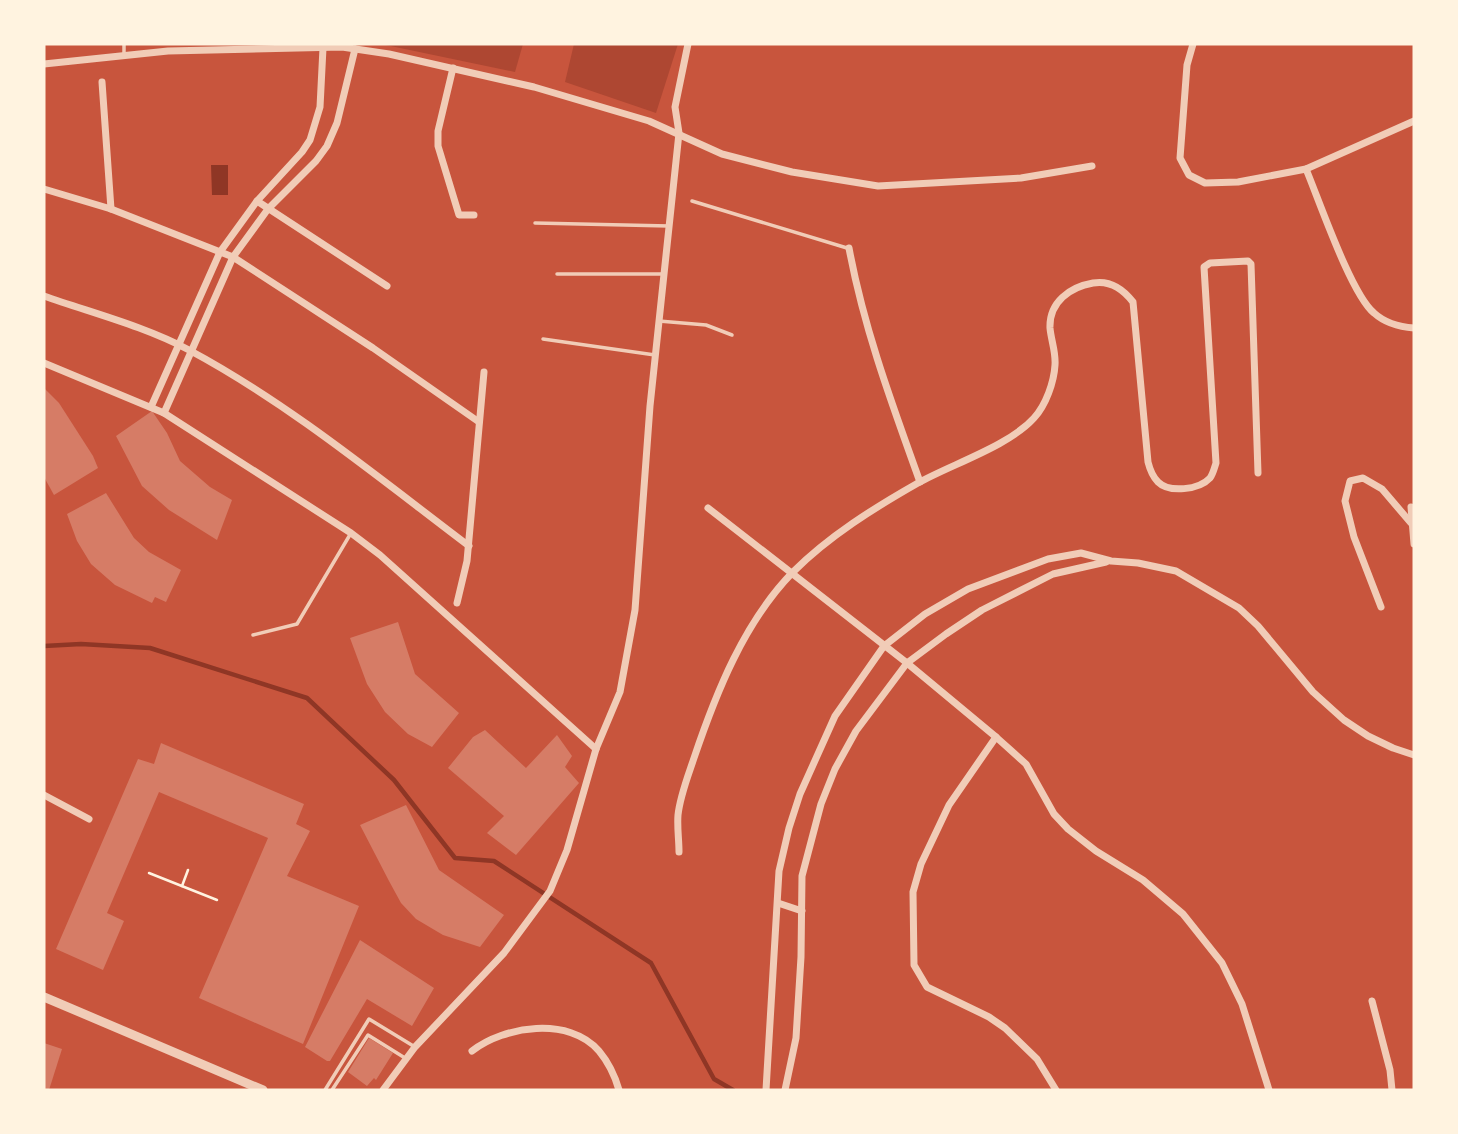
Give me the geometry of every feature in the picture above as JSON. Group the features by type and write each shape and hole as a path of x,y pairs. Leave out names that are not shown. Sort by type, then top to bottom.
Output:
{"street":[{"path":"383,1090 415,1047 504,953 550,891 568,850 596,749 620,692 635,610 655,355 679,133 675,107 688,44"},
{"path":"1193,44 1187,65 1180,158 1189,175 1205,183 1238,182 1306,169 1414,121"},
{"path":"44,64 239,48 323,48 342,45 534,87 649,121 722,154 792,172 878,186 1021,178 1092,166"},
{"path":"151,407 220,252 257,201 310,140 320,107 323,48"},
{"path":"164,413 233,257 268,209 316,161 327,146 337,123 355,49"},
{"path":"453,68 438,131 439,146 459,215 474,215"},
{"path":"102,82 111,209"},
{"path":"1306,169 1345,263 1364,301 1373,313 1391,324 1414,328"},
{"path":"44,189 111,209 233,257 373,348 479,422"},
{"path":"257,201 387,286"},
{"path":"849,248 868,335 920,482"},
{"path":"679,852 678,813 685,785 718,693 766,605 814,553 862,517 920,482 1020,431 1036,417 1050,390 1055,364 1051,318 1059,300 1068,290 1101,281 1126,292 1133,302 1151,474 1159,484 1190,488 1203,484 1212,476 1216,463 1204,267 1210,263 1245,260 1251,264 1258,473"},
{"path":"44,296 191,351 329,440 469,546"},
{"path":"44,363 164,413 351,534 380,555 596,749"},
{"path":"457,603 469,546 484,373"},
{"path":"1381,607 1354,537 1345,501 1350,481 1363,478 1382,489 1411,523"},
{"path":"1410,507 1414,544"},
{"path":"708,508 907,663 996,737 1026,764 1054,814 1068,829 1087,845 1143,880 1183,915 1222,963 1242,1004 1269,1090"},
{"path":"766,1090 779,872 800,794 835,716 884,646 925,614 968,589 1016,569 1081,553 1111,561 1176,571 1239,608 1258,626 1313,692 1344,720 1392,748 1414,755"},
{"path":"785,1090 796,1038 802,876 811,836 830,781 856,730 907,663 982,610 1053,574 1111,561"},
{"path":"996,737 949,804 922,864 913,892 914,965 928,987 989,1017 1004,1028 1037,1059 1056,1090"},
{"path":"44,795 89,819"},
{"path":"778,903 802,911"},
{"path":"44,998 263,1090"},
{"path":"1372,1001 1390,1070 1392,1090"},
{"path":"471,1051 513,1031 534,1028 571,1033 598,1050 614,1074 619,1090"}],"lane":[{"path":"124,44 124,56"},
{"path":"692,201 849,248"},
{"path":"535,223 669,226"},
{"path":"557,274 664,274"},
{"path":"659,321 706,325 732,335"},
{"path":"543,339 655,355"},
{"path":"253,635 297,624 351,534"},
{"path":"325,1090 369,1019 415,1047"},
{"path":"332,1090 368,1035 406,1059"}],"path":[{"path":"182,886 188,870"},
{"path":"149,873 217,900"}],"shaded area":[{"path":"381,44 523,44 515,72"},
{"path":"574,44 678,44 656,113 565,82"},
{"path":"211,165 228,165 228,195 212,195"}],"building":[{"path":"44,388 59,403 98,468 54,495 44,477"},
{"path":"152,411 167,433 180,461 210,487 232,500 217,540 169,510 142,486 116,436"},
{"path":"106,493 134,538 149,552 181,570 166,602 155,597 152,603 115,585 91,564 77,541 67,514"},
{"path":"398,622 415,674 459,713 432,747 408,734 385,712 367,684 350,638"},
{"path":"485,730 526,768 557,735 572,756 565,767 579,783 516,855 487,833 504,816 448,768 473,737"},
{"path":"161,743 304,804 296,824 310,831 287,876 359,906 303,1044 199,998 268,838 159,792 107,913 124,921 103,970 56,949 138,759 154,764"},
{"path":"406,805 439,870 504,915 480,947 443,935 416,919 401,903 389,881 360,825"},
{"path":"360,940 434,988 412,1026 367,999 330,1061 327,1061 305,1047"},
{"path":"369,1038 393,1053 376,1080 374,1078 367,1086 348,1072"},
{"path":"44,1043 62,1049 49,1090 44,1090"}],"waterway":[{"path":"44,646 81,644 150,648 307,698 394,780 455,858 494,861 651,963 714,1079 733,1090"}]}
